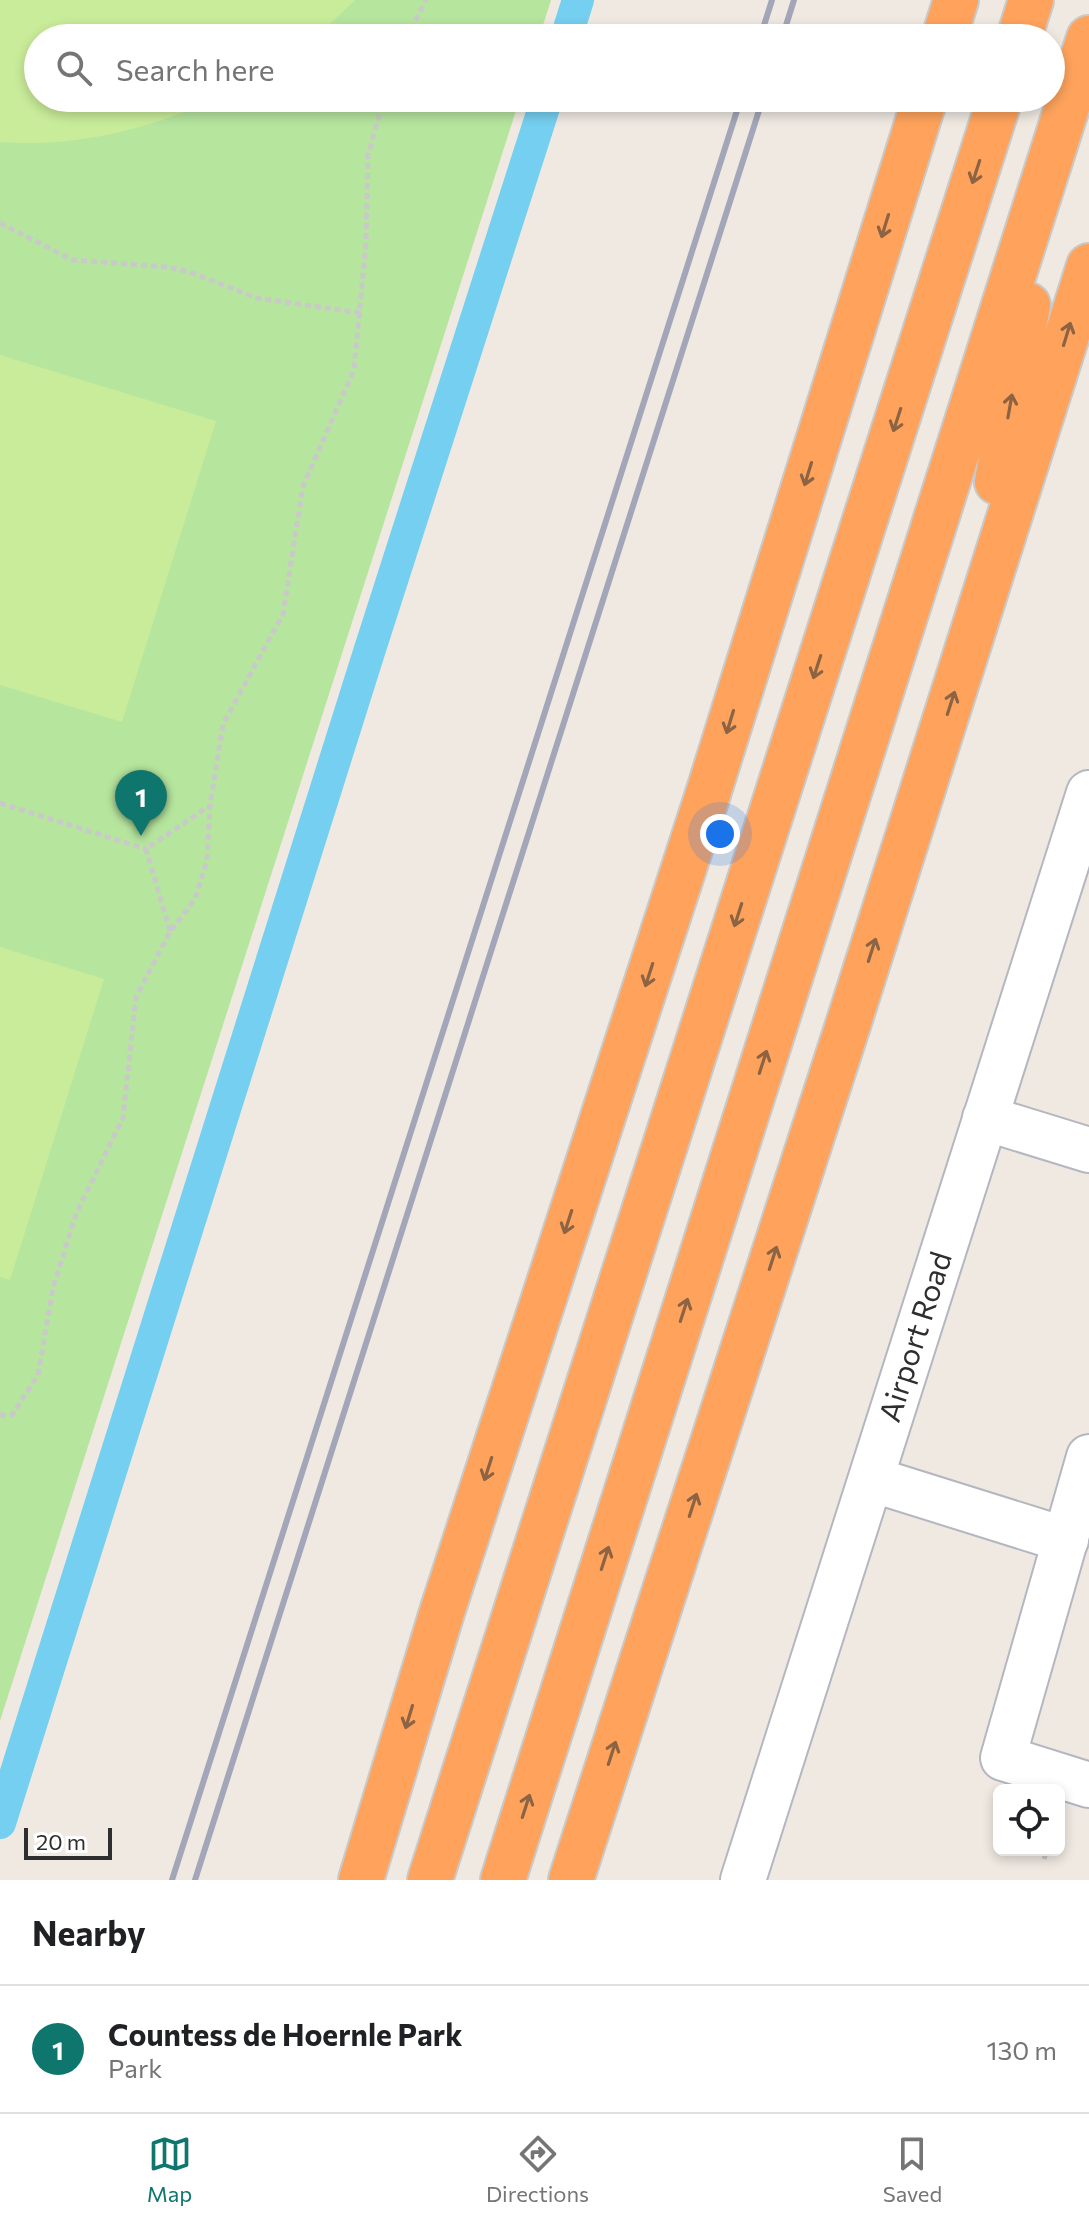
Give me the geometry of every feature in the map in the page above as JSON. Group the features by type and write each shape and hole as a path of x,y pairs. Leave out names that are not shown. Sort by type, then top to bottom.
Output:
{"highway":[{"path":"948,24 956,0"},
{"path":"1023,24 1031,0"},
{"path":"503,1880 1089,38"},
{"path":"361,1880 432,1642 708,794 921,112"},
{"path":"430,1880 996,112"},
{"path":"968,649 1056,141"},
{"path":"571,1880 1089,266"}],"street":[{"name":"Airport Road","path":"743,1880 1089,793"},
{"path":"985,1118 1089,1150"},
{"path":"1089,1457 1003,1758 1089,1785"},
{"path":"871,1479 1066,1540"}],"path":[{"path":"413,24 426,0"},
{"path":"0,1415 12,1415 38,1375 53,1288 76,1214 123,1118 136,997 170,932 195,899 207,861 210,806 223,724 283,614 303,486 354,370 366,244 368,155 380,112"},
{"path":"0,223 73,260 168,267 190,272 257,298 361,313"},
{"path":"0,803 146,849"},
{"path":"146,849 210,806"},
{"path":"146,849 170,932"}],"green space":[{"path":"0,0 551,0 543,24 24,24 24,112 516,112 0,1721"},
{"path":"0,0 355,0 330,24 24,24 24,112 184,112 139,127 84,139 0,142"},
{"path":"0,355 216,421 122,722 0,685"},
{"path":"0,947 104,979 10,1280 0,1277"}],"waterway":[{"path":"570,24 578,0"},
{"path":"0,1823 543,112"}],"railway":[{"path":"764,24 772,0"},
{"path":"786,24 794,0"},
{"path":"172,1880 737,112"},
{"path":"195,1880 759,112"}],"place":[{"name":"Countess de Hoernle Park","path":"141,836"}]}
